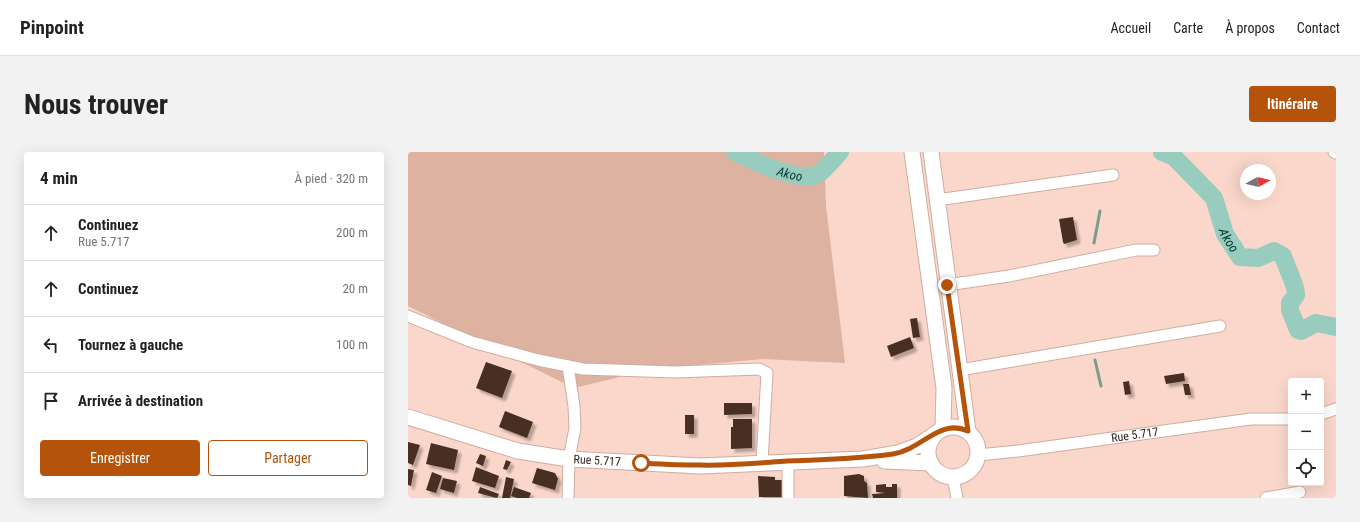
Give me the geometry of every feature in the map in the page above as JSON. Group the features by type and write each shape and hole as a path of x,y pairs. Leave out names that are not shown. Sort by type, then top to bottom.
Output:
{"street":[{"path":"912,152 944,388 939,431 928,448 931,464 940,473 953,477 960,476 972,468 978,454 976,441 968,431 947,285 931,152"},
{"path":"937,200 1113,175"},
{"path":"947,285 1009,276 1136,250 1154,250"},
{"path":"408,316 472,342 538,360 583,369 674,372 759,369 767,373 762,462"},
{"path":"960,370 1220,326"},
{"path":"568,366 574,406 575,428 569,459 568,498"},
{"path":"1324,413 1336,409"},
{"name":"Rue 5.717","path":"408,417 518,451 569,459 700,466 864,458 898,453 917,446 939,431"},
{"name":"Rue 5.717","path":"978,454 1018,451 1251,419 1288,421"},
{"path":"939,431 955,427 968,431"},
{"name":"Rue 5.717","path":"864,458 888,462 931,464"},
{"path":"788,461 788,498"},
{"path":"953,477 957,498"},
{"path":"1266,498 1300,491"}],"shaded area":[{"path":"408,152 824,152 826,206 845,363 763,359 653,369 574,388 408,306"}],"building":[{"path":"1073,217 1077,240 1064,244 1059,219"},
{"path":"917,318 920,337 913,338 910,319"},
{"path":"910,337 914,348 891,357 887,346"},
{"path":"486,362 512,371 502,398 476,388"},
{"path":"1184,373 1185,381 1166,384 1164,376"},
{"path":"1129,381 1131,394 1125,395 1123,382"},
{"path":"1183,384 1189,384 1191,395 1185,395"},
{"path":"724,403 752,403 752,414 724,415"},
{"path":"505,411 533,422 527,438 499,427"},
{"path":"685,415 694,415 694,434 685,434"},
{"path":"733,419 752,419 752,448 731,449 731,427 733,427"},
{"path":"408,442 420,445 413,465 408,463"},
{"path":"431,443 458,450 454,470 426,464"},
{"path":"480,454 486,456 483,466 476,463"},
{"path":"506,460 511,462 507,470 503,469"},
{"path":"476,467 499,476 495,488 472,481"},
{"path":"537,468 555,473 558,479 555,490 532,483"},
{"path":"408,469 414,470 411,486 408,485"},
{"path":"432,472 442,476 436,493 426,490"},
{"path":"859,474 864,476 864,481 867,483 868,498 844,496 844,476"},
{"path":"758,476 775,477 775,480 782,480 782,497 759,497"},
{"path":"506,477 514,479 510,498 502,498"},
{"path":"443,478 457,481 454,493 440,489"},
{"path":"886,484 886,487 892,487 892,484 897,484 897,498 873,498 872,494 886,493 876,492 876,485"},
{"path":"480,487 499,494 497,498 478,493"},
{"path":"514,487 531,493 529,498 517,498 511,496"}],"waterway":[{"name":"Akoo","path":"735,152 776,170 799,176 818,174 840,152"},
{"name":"Akoo","path":"1162,152 1174,157 1214,198 1225,234 1240,257 1258,258 1274,251 1283,256 1296,292 1296,295 1290,303 1290,310 1298,330 1301,331 1316,323 1336,327"},
{"path":"1094,243 1100,211"},
{"path":"1095,360 1101,386"}],"route":[{"path":"641,463 700,466 864,458 898,453 917,446 943,428 951,426 960,427 968,431 947,285"}]}
